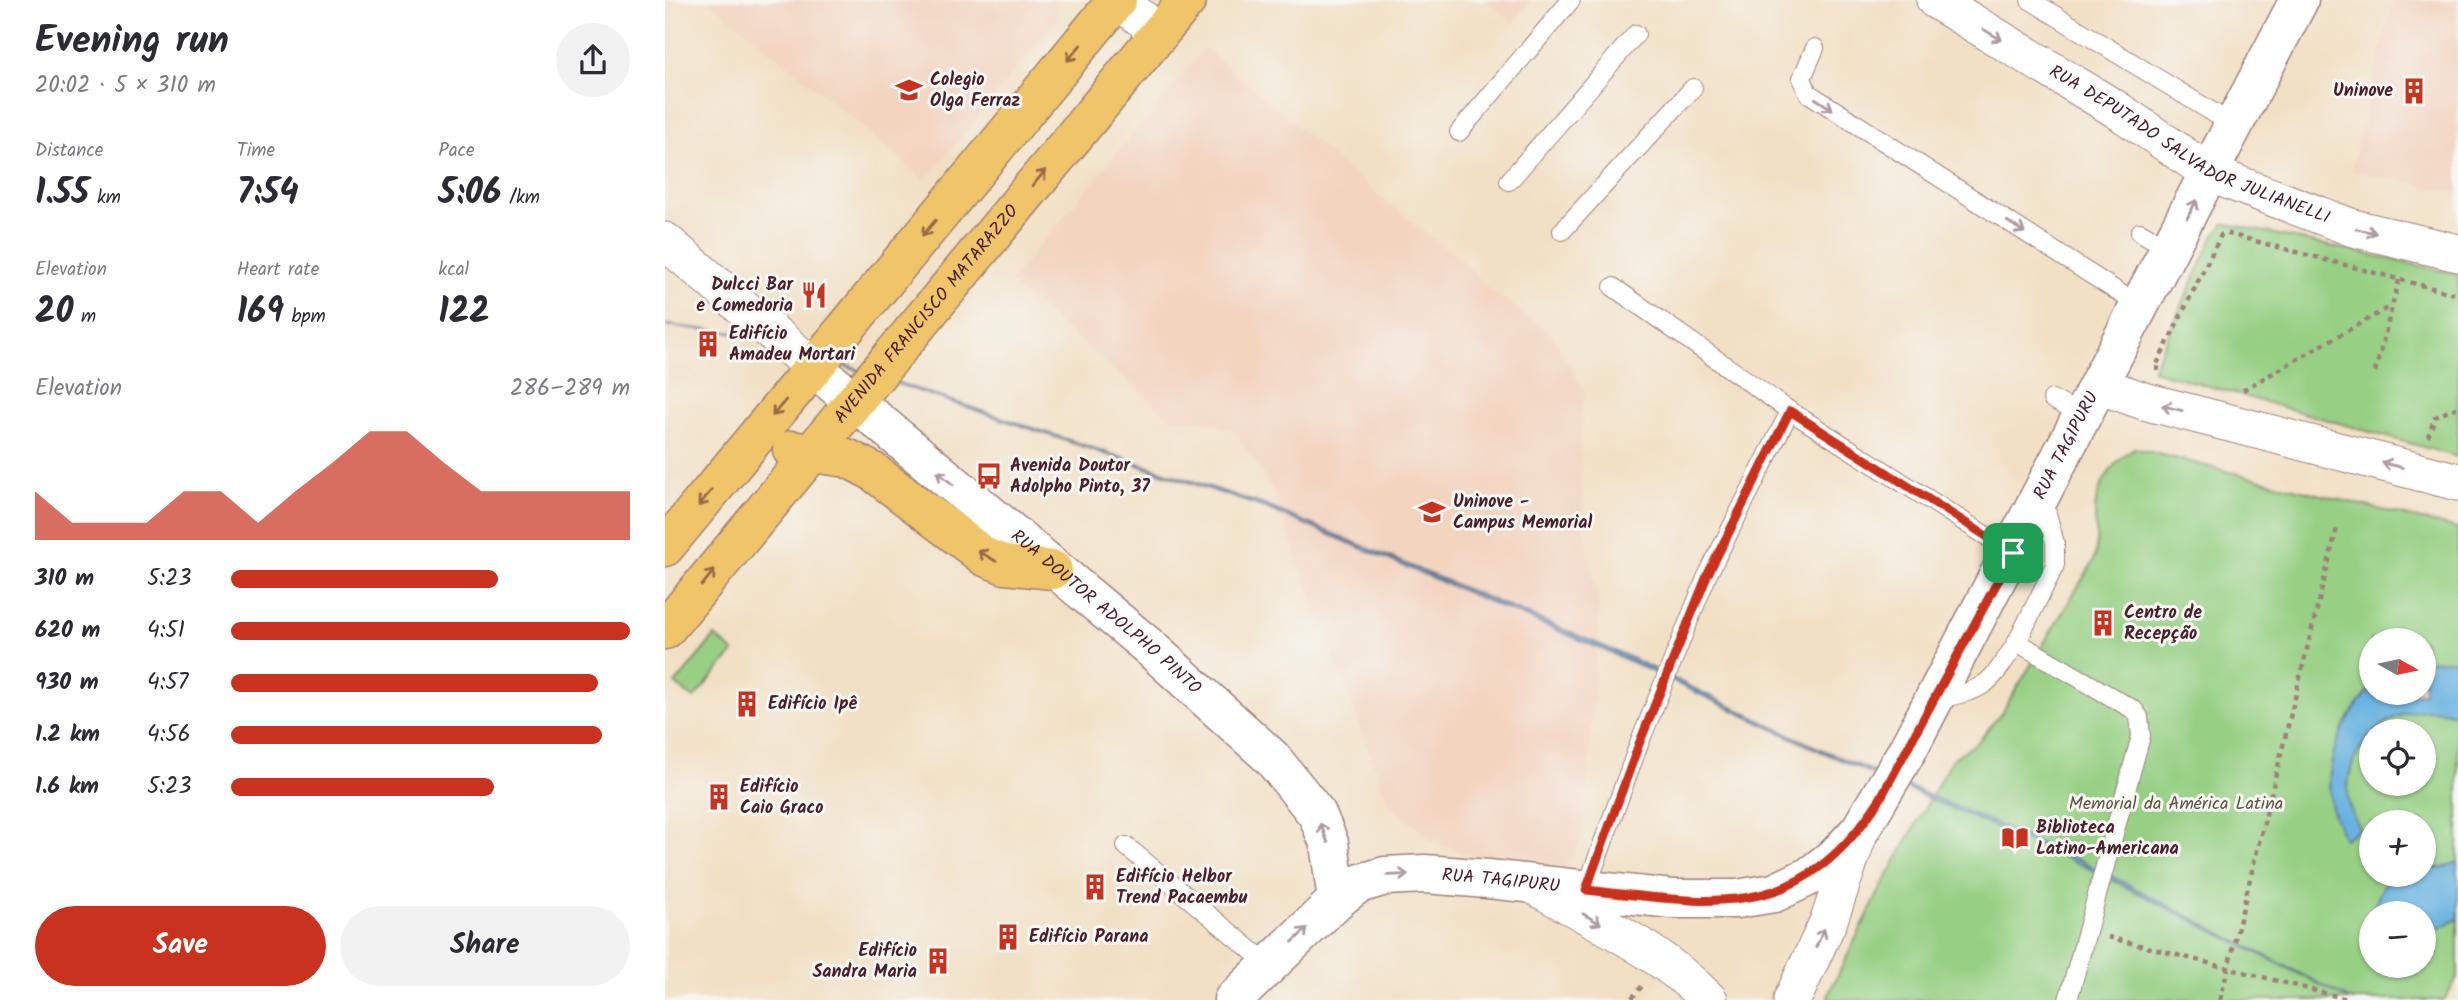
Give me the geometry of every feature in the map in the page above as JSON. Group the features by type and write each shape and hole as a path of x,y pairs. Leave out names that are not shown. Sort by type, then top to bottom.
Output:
{"main road":[{"path":"665,547 1118,0"},
{"name":"AVENIDA FRANCISCO MATARAZZO","path":"665,631 1187,0"},
{"path":"745,449 812,452 847,458 872,471 985,557 1005,565 1053,570"}],"street":[{"path":"1118,0 1160,33"},
{"name":"RUA DEPUTADO SALVADOR JULIANELLI","path":"1935,0 2119,111 2211,174 2353,228 2458,253"},
{"name":"RUA TAGIPURU","path":"1237,999 1337,900 1358,884 1385,876 1425,874 1700,900 1737,899 1774,892 1810,876 1860,830 1935,699 2013,553 2042,495 2078,400 2140,306 2155,241 2211,174 2299,0"},
{"path":"665,242 813,367"},
{"name":"RUA DOUTOR ADOLPHO PINTO","path":"813,367 1053,570 1148,646 1236,723 1299,789 1317,814 1329,843 1337,900"},
{"path":"2078,400 2144,401 2458,482"},
{"path":"1792,1000 1829,920 1860,830"},
{"path":"1533,885 1662,960 1709,1000"}],"lane":[{"path":"1459,132 1571,0"},
{"path":"2031,0 2235,126"},
{"path":"1509,181 1636,34"},
{"path":"1815,48 1803,78 1808,93 2140,306"},
{"path":"1562,231 1693,88"},
{"path":"1613,288 1790,411 2013,553"},
{"path":"1586,890 1639,744 1707,576 1790,411"},
{"path":"1935,699 1973,692 1992,680 2017,642 2055,565 2056,543 2042,495"},
{"path":"2017,642 2134,710 2140,717 2141,736 2068,1000"},
{"path":"1126,846 1269,965"}],"path":[{"path":"2172,372 2155,368 2221,234 2458,295"},
{"path":"2375,372 2399,280"},
{"path":"2243,390 2391,306"},
{"path":"2231,387 2256,393"},
{"path":"2428,437 2435,417 2458,407"},
{"path":"2415,434 2438,440"},
{"path":"2220,1000 2337,528"},
{"path":"2087,932 2351,1000"}],"shaded area":[{"name":"Colegio Olga Ferraz","path":"709,0 1056,0 1058,18 926,180"},
{"path":"1486,0 1532,0 1513,22"},
{"path":"2393,0 2458,0 2458,193 2351,171"},
{"name":"Uninove - Campus Memorial","path":"1205,48 1391,206 1461,260 1489,289 1550,332 1584,391 1580,442 1585,536 1600,611 1583,836 1563,874 1488,862 1433,841 1389,805 1271,487 1234,431 1200,421 1170,418 1009,282"}],"green space":[{"path":"2224,223 2458,274 2458,457 2152,370 2212,240"},
{"name":"Memorial da América Latina","path":"2134,448 2458,529 2458,977 2444,1000 1828,1000 1881,888 1952,759 1978,742 2003,711 2093,562 2097,544 2096,503 2112,468"},
{"path":"715,636 734,652 694,698 675,684"}],"water":[{"path":"665,325 755,335 1267,506 1627,656 1814,746 2084,862 2351,1000 2084,866 1813,748 1625,659 1268,509 755,336"},
{"path":"2458,660 2458,715 2436,710 2415,711 2393,719 2359,719 2359,752 2348,782 2349,804 2359,829 2344,839 2332,809 2330,792 2332,759 2343,728 2359,704 2436,705 2436,661"},
{"path":"2458,862 2458,919 2436,930 2436,901 2376,901 2383,887 2436,887 2436,868"}],"place":[{"name":"Colegio Olga Ferraz","path":"909,90"},
{"name":"Uninove","path":"2414,91"},
{"name":"Dulcci Bar e Comedoria","path":"814,295"},
{"name":"Edifício Amadeu Mortari","path":"708,344"},
{"name":"Avenida Doutor Adolpho Pinto, 37","path":"989,476"},
{"name":"Uninove - Campus Memorial","path":"1432,512"},
{"name":"Centro de Recepção","path":"2103,623"},
{"name":"Edifício Ipê","path":"747,704"},
{"name":"Edifício Caio Graco","path":"719,797"},
{"name":"Biblioteca Latino-Americana","path":"2015,838"},
{"name":"Edifício Helbor Trend Pacaembu","path":"1095,887"},
{"name":"Edifício Parana","path":"1008,937"},
{"name":"Edifício Sandra Maria","path":"938,961"}],"route":[{"path":"1790,411 2013,553 1880,799 1860,830 1837,855 1810,876 1774,892 1737,899 1672,899 1586,890 1639,744 1707,576 1790,411"}]}
